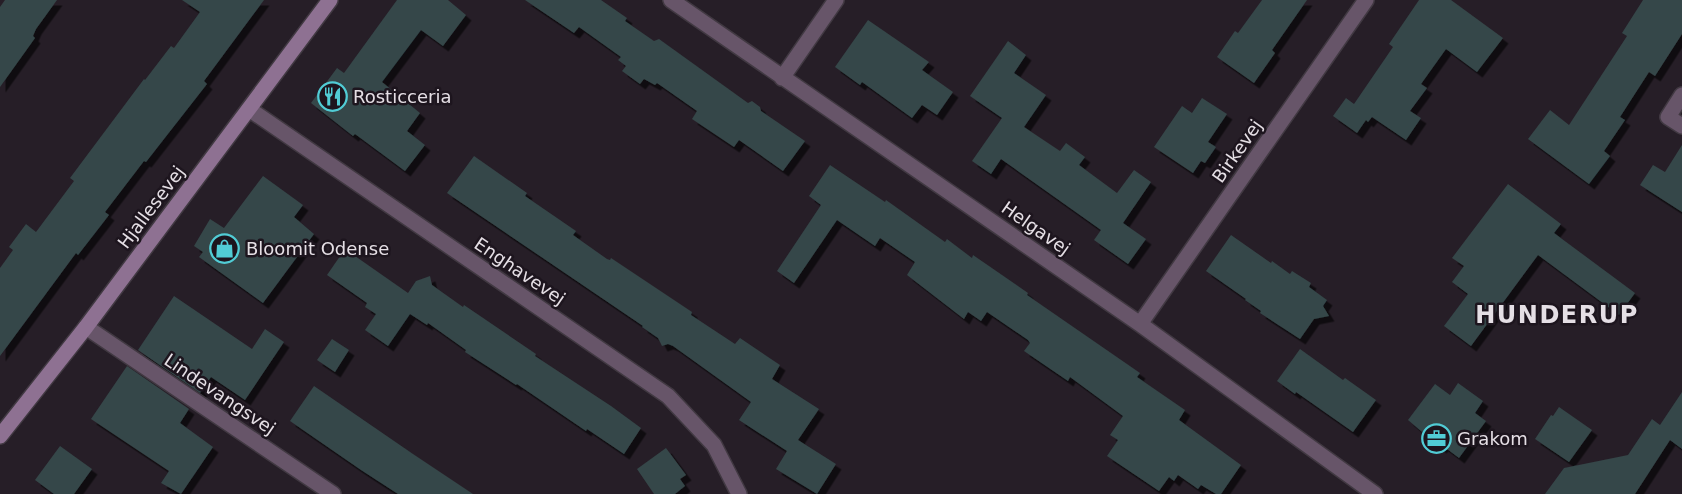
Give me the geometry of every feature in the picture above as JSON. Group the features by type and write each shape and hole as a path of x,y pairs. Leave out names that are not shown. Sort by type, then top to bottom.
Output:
{"street":[{"name":"Hjallesevej","path":"0,436 86,327 330,0"},
{"name":"Helgavej","path":"671,0 1140,324 1375,494"},
{"path":"782,78 836,0"},
{"name":"Birkevej","path":"1140,324 1366,0"},
{"path":"1682,94 1668,117 1682,126"},
{"name":"Enghavevej","path":"249,109 668,396 714,445 739,494"},
{"name":"Lindevangsvej","path":"86,327 333,494"}],"building":[{"path":"5,0 57,0 36,29 33,36 35,38 0,87 0,7"},
{"path":"182,0 264,0 204,81 207,84 105,212 109,215 78,255 76,253 0,356 0,268 13,250 9,247 26,224 36,232 74,181 70,178 144,79 171,46 174,48 200,12"},
{"path":"397,0 448,0 466,15 443,46 421,30 382,82 420,113 407,131 425,145 405,171 355,134 353,136 311,103 337,68 344,73"},
{"path":"525,0 601,0 627,18 625,21 654,41 659,39 748,103 752,101 760,107 761,111 805,141 783,171 739,140 734,147 692,119 697,111 657,83 655,85 644,79 640,84 622,71 626,66 618,60 621,57 579,27 574,33"},
{"path":"1262,0 1307,0 1272,50 1275,53 1254,83 1217,57 1235,31 1238,33"},
{"path":"1419,0 1451,0 1503,38 1477,72 1446,49 1421,84 1427,88 1410,111 1421,118 1406,140 1372,117 1368,122 1366,120 1357,133 1333,116 1346,98 1354,104 1393,47 1389,44"},
{"path":"1643,0 1682,0 1682,34 1655,76 1649,72 1620,117 1625,120 1604,151 1610,156 1589,184 1528,139 1550,110 1569,125 1627,36 1622,33"},
{"path":"868,20 929,62 922,70 953,92 937,115 922,105 912,118 862,82 860,85 835,67"},
{"path":"1008,41 1026,55 1014,73 1046,95 1024,127 1060,151 1066,143 1085,157 1079,165 1117,193 1134,170 1151,182 1123,223 1146,239 1128,264 1094,240 1101,230 1001,159 991,174 972,161 1002,118 970,96"},
{"path":"1202,98 1227,114 1208,142 1216,147 1205,163 1201,161 1193,173 1154,147 1182,106 1192,113"},
{"path":"1682,145 1682,212 1640,185 1653,165 1665,172"},
{"path":"474,156 527,193 525,196 576,231 573,235 607,259 611,258 735,344 740,338 780,365 772,379 819,409 798,440 836,464 817,494 776,469 787,451 739,420 751,402 673,346 668,344 662,346 658,338 643,326 447,193"},
{"path":"830,165 885,202 886,200 945,242 947,239 972,258 973,255 1140,373 1137,377 1185,410 1179,420 1241,465 1221,494 1216,494 1201,485 1198,489 1178,475 1174,481 1169,477 1159,491 1107,456 1118,440 1110,435 1123,416 1070,377 1068,381 1024,351 1030,343 1028,340 987,312 981,321 968,312 964,319 907,275 915,262 880,238 875,246 837,220 794,283 777,271 821,205 809,196"},
{"path":"263,176 303,205 294,217 314,234 263,303 199,257 203,252 194,246 210,219 224,228"},
{"path":"1508,184 1561,224 1554,233 1635,293 1619,315 1538,255 1471,346 1444,326 1468,294 1452,282 1464,266 1452,258"},
{"path":"1231,235 1271,263 1272,261 1290,274 1292,271 1311,283 1309,287 1327,300 1323,306 1329,316 1314,319 1300,339 1260,313 1261,311 1246,299 1206,271"},
{"path":"345,249 408,293 416,281 430,276 432,285 641,428 624,454 465,352 466,350 428,323 427,325 410,314 388,346 365,330 376,314 365,307 367,303 327,275"},
{"path":"174,296 252,349 265,329 284,342 245,400 211,377 200,393 138,350"},
{"path":"332,339 349,350 335,372 317,360"},
{"path":"1300,349 1376,400 1353,432 1277,381"},
{"path":"127,366 189,409 180,423 213,447 181,494 161,483 169,471 91,419"},
{"path":"1458,383 1483,401 1475,413 1486,421 1459,458 1443,446 1441,448 1408,420 1435,384 1450,395"},
{"path":"314,386 473,494 398,494 361,470 290,421"},
{"path":"1682,392 1682,449 1670,440 1635,494 1545,494 1564,468 1628,455 1652,419 1660,425"},
{"path":"1559,407 1592,430 1569,462 1535,439"},
{"path":"60,446 92,469 74,494 54,494 35,480"},
{"path":"666,448 686,475 680,479 685,486 675,494 654,494 637,469"}],"place":[{"name":"Rosticceria","path":"332,96"},
{"name":"Bloomit Odense","path":"225,248"},
{"name":"Grakom","path":"1436,438"}],"district":[{"name":"HUNDERUP","path":"1557,315"}]}
